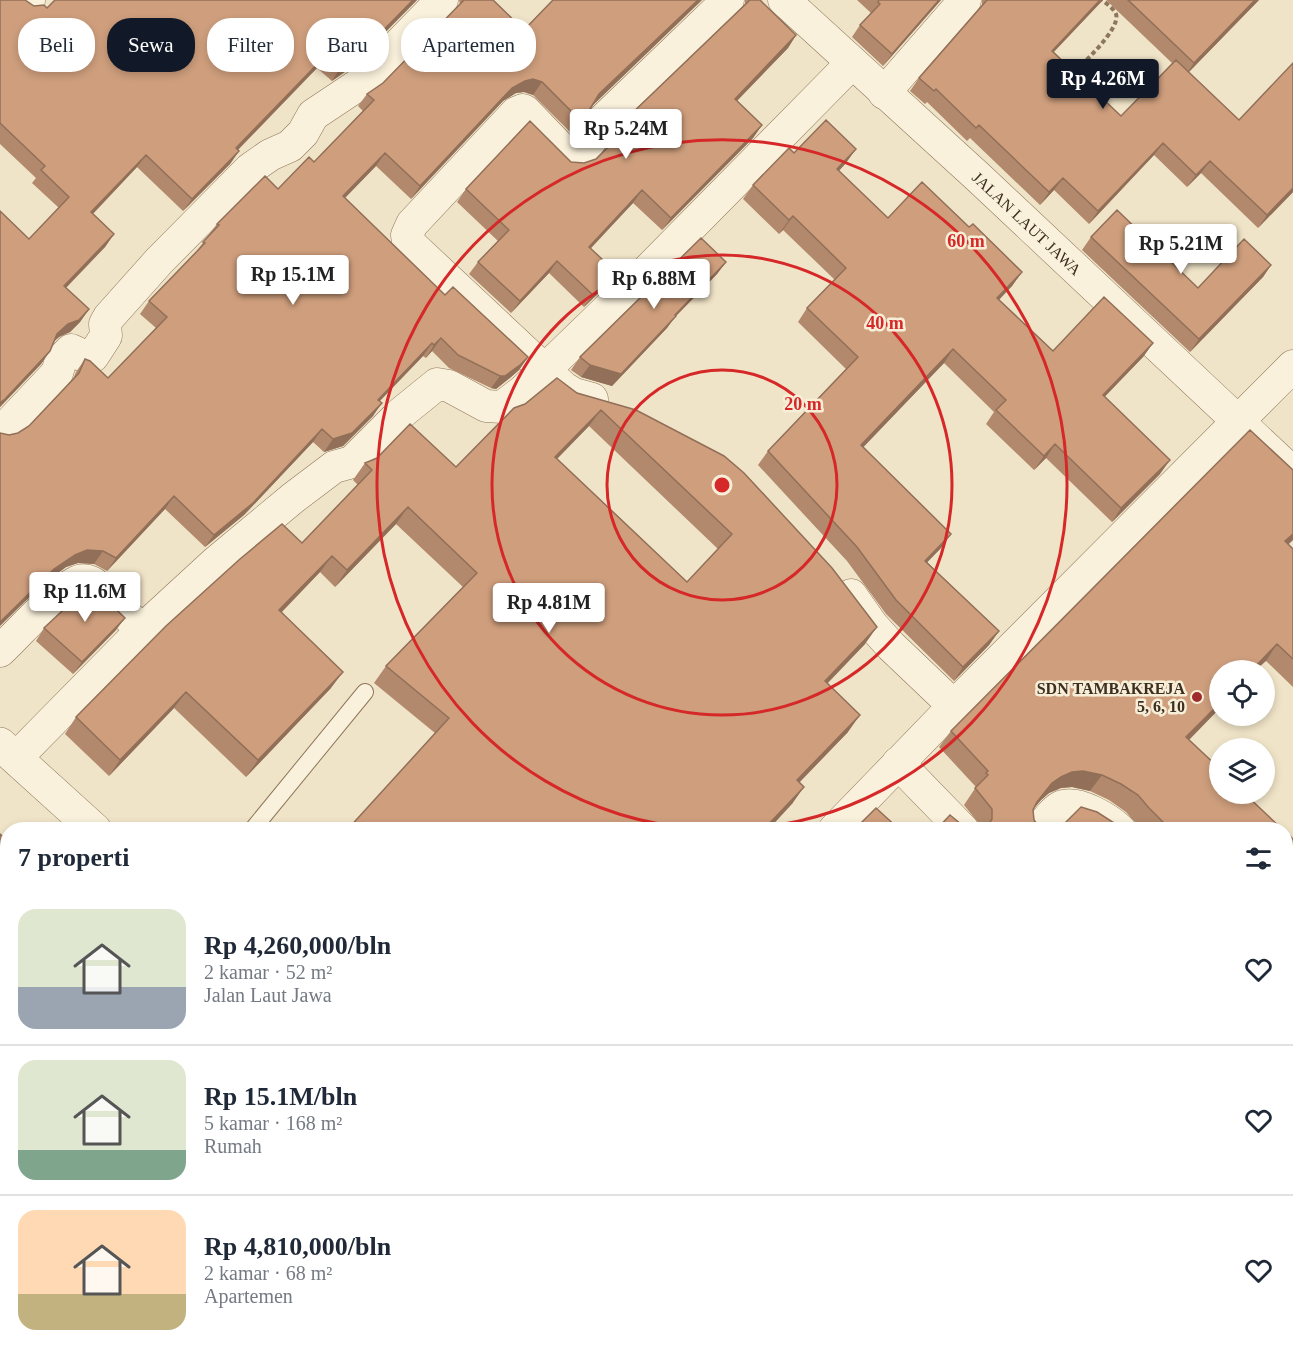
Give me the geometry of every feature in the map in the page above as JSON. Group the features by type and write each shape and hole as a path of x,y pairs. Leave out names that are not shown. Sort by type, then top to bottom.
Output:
{"street":[{"path":"0,430 7,426 57,373 61,360 71,350 84,356 93,356 106,336 105,324 109,317 159,261 250,169 270,155 290,146 303,132 313,115 361,83 442,0"},
{"path":"620,407 574,394 564,388 408,242 407,235 412,224 516,112 525,111 570,158 575,158 586,148 603,120 728,0"},
{"name":"JALAN LAUT JAWA","path":"784,0 978,177 1293,473"},
{"path":"884,93 964,0"},
{"path":"86,822 8,751 216,562 334,467 352,462 400,414 437,384 449,387 486,406 502,407 546,370 644,274 852,63"},
{"path":"842,822 1293,366"},
{"path":"834,573 872,625 954,706"},
{"path":"0,651 59,594 77,582 86,580 93,583 142,630"},
{"path":"898,763 955,822"},
{"path":"1046,822 1061,806 1069,805 1095,812 1109,822"}],"lane":[{"path":"259,822 365,692"}],"path":[{"path":"1063,84 1116,24 1114,11 1102,0"}],"building":[{"path":"0,0 25,0 34,6 44,5 47,8 55,0 413,0 389,24 389,18 306,18 306,72 310,72 236,148 239,151 192,199 146,155 91,212 114,234 64,286 89,309 79,320 68,324 57,334 50,351 0,403 0,211 29,239 69,197 41,170 45,166 0,123"},
{"path":"464,0 493,0 512,18 446,18"},
{"path":"553,0 698,0 599,94 582,122 542,82 533,79 525,81 512,88 420,186 385,153 343,196 445,295 453,287 528,357 520,365 505,376 500,376 458,355 441,338 434,345 432,343 378,400 382,403 352,433 333,439 322,429 253,503 214,535 174,496 116,558 103,551 87,550 75,555 54,569 0,622 0,433 9,435 18,433 29,426 79,373 85,359 108,378 167,317 149,301 205,243 203,242 219,225 217,224 265,176 278,189 309,157 314,162 374,100 367,94 383,83 401,65 401,72 536,72 536,18"},
{"path":"750,0 760,0 796,35 735,99 762,125 671,218 642,190 589,247 616,272 593,295 557,261 520,301 478,262 509,230 466,189 530,121 571,162 584,163 596,159 610,145 626,119"},
{"path":"879,0 939,0 892,54 860,25 880,4"},
{"path":"987,0 1100,0 1052,51 1121,116 1176,60 1239,120 1293,63 1293,188 1267,215 1210,161 1196,175 1163,143 1098,211 1063,178 1049,192 979,125 976,128 936,89 934,91 919,78"},
{"path":"1128,0 1255,0 1194,63"},
{"path":"826,120 856,149 837,169 888,218 922,182 969,227 973,224 1022,272 997,298 1053,351 1104,297 1153,343 1103,395 1170,460 1121,508 1055,444 1044,456 996,410 1006,400 953,349 861,445 951,534 925,561 999,631 963,667 896,600 857,547 768,451 858,357 807,308 846,268 793,216 789,220 753,185 789,148 794,153"},
{"path":"1117,210 1198,288 1244,239 1271,265 1199,339 1091,237"},
{"path":"701,238 726,262 621,374 590,365 580,357"},
{"path":"557,378 577,393 636,410 724,456 744,473 832,568 877,627 825,681 860,715 797,780 804,787 771,822 354,822 449,718 386,666 477,573 408,507 347,570 332,556 279,610 343,672 258,760 186,692 120,760 76,717 166,626 282,524 302,543 372,470 365,463 377,458 410,424 456,467 514,408 525,404","holes":["601,410 732,534 687,582 555,457"]},
{"path":"1250,430 1293,470 1293,534 1285,541 1293,549 1293,659 1277,644 1262,660 1209,660 1209,714 1186,737 1209,759 1209,804 1256,804 1275,822 1163,822 1138,795 1121,784 1102,775 1083,771 1072,772 1052,783 1033,810 1035,822 990,822 992,809 975,788 988,775 986,773 988,771 951,731"},
{"path":"92,586 125,618 82,662 44,628"},
{"path":"1081,807 1097,812 1113,822 1066,822"},
{"path":"876,808 891,822 862,822"},
{"path":"950,815 958,822 943,822"}],"place":[{"name":"SDN TAMBAKREJA 5, 6, 10","path":"1197,697"}]}
